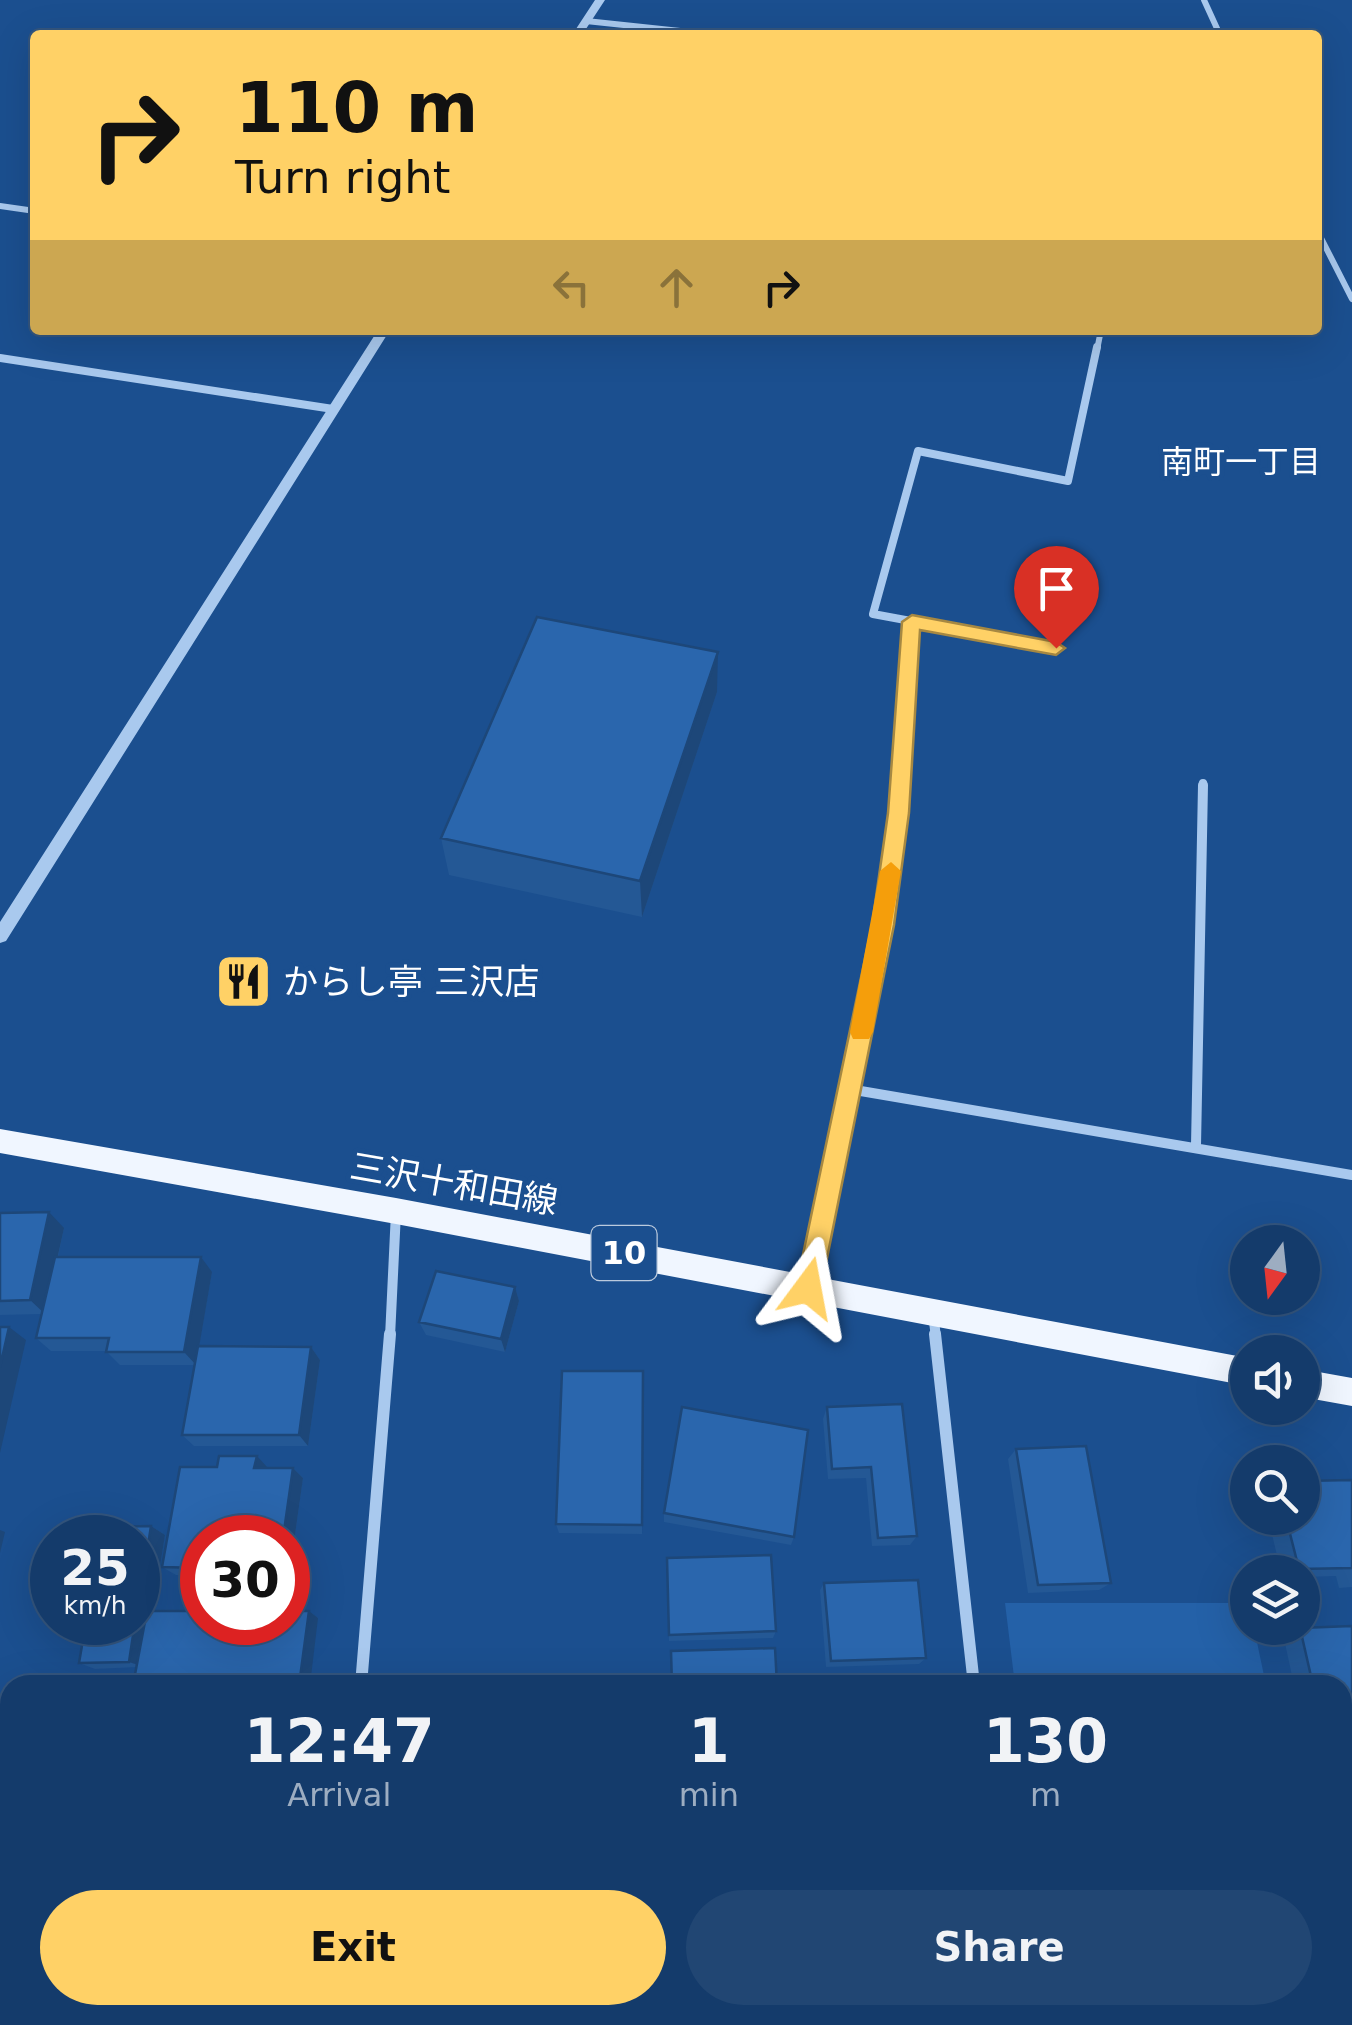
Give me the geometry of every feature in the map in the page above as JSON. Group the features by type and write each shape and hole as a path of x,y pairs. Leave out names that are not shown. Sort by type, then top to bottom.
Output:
{"main road":[{"name":"三沢十和田線","path":"0,1141 396,1210 1230,1369"},
{"path":"1320,1386 1352,1392"}],"street":[{"path":"580,30 600,0"},
{"path":"1204,0 1218,30"},
{"path":"586,21 671,30"},
{"path":"0,206 30,210"},
{"path":"1322,240 1352,299"},
{"path":"0,936 381,335"},
{"path":"1056,648 872,614 918,451 1068,480 1100,335"},
{"path":"0,358 333,409"},
{"path":"808,1288 883,925 898,813 912,622"},
{"path":"1196,1146 1204,783"},
{"path":"850,1089 1352,1174"},
{"path":"363,1675 396,1210"},
{"path":"933,1314 973,1675"}],"shaded area":[{"path":"1005,1603 1230,1603 1230,1645 1258,1645 1264,1675 1014,1675"}],"building":[{"path":"537,617 718,652 640,881 441,838"},
{"path":"49,1212 30,1300 0,1301 0,1213"},
{"path":"55,1257 201,1257 184,1352 106,1352 109,1338 36,1338"},
{"path":"436,1271 515,1287 501,1339 419,1322"},
{"path":"0,1327 9,1327 0,1367"},
{"path":"198,1346 311,1347 299,1435 182,1435"},
{"path":"562,1371 643,1371 642,1525 556,1524"},
{"path":"902,1404 917,1536 878,1538 871,1467 832,1469 827,1407"},
{"path":"682,1407 808,1430 794,1537 664,1513"},
{"path":"1086,1446 1111,1583 1038,1585 1016,1449"},
{"path":"219,1456 257,1456 254,1468 293,1468 286,1515 180,1515 180,1567 162,1567 180,1467 217,1467"},
{"path":"1352,1480 1352,1568 1320,1569 1320,1555 1295,1555 1290,1535 1320,1535 1320,1481"},
{"path":"771,1555 776,1631 669,1635 667,1558"},
{"path":"918,1580 926,1658 831,1661 824,1583"},
{"path":"160,1611 180,1611 180,1645 304,1645 300,1675 135,1675 141,1645 160,1645"},
{"path":"1352,1626 1352,1675 1311,1675 1304,1645 1320,1645 1320,1627"},
{"path":"82,1645 132,1645 129,1662 79,1663"},
{"path":"775,1648 776,1675 672,1675 671,1651"}],"slow traffic":[{"path":"861,1032 891,871"}],"place":[{"name":"からし亭 三沢店","path":"244,982"}],"district":[{"name":"南町一丁目","path":"1241,462"}],"route":[{"path":"808,1288 883,925 898,813 912,622 1056,648"}]}
